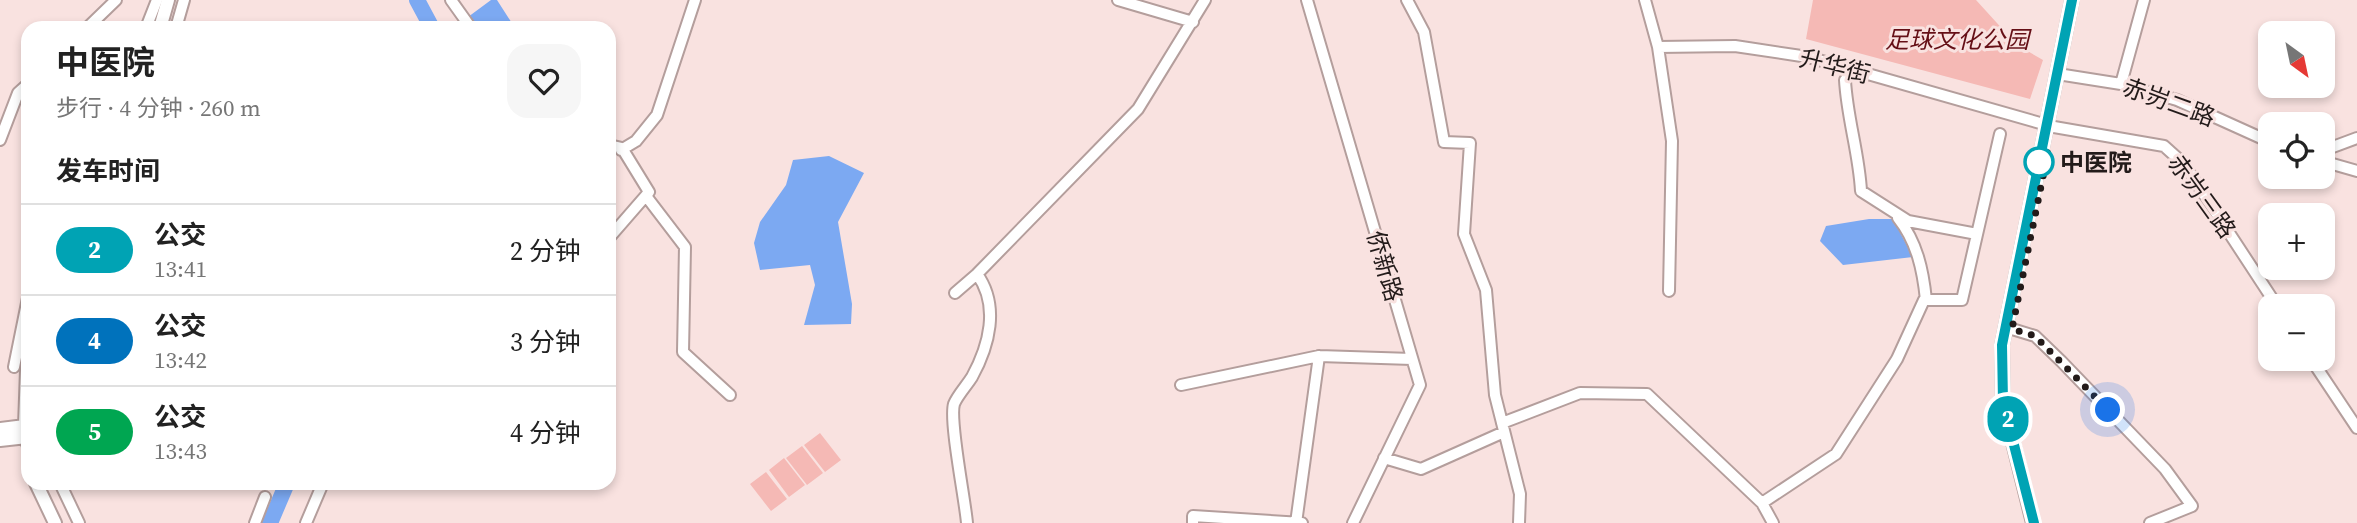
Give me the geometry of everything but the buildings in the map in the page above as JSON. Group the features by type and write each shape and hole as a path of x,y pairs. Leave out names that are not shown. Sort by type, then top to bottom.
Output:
{"main road":[{"path":"162,21 169,0"},
{"path":"2034,523 2003,402 2002,345 2071,0"},
{"path":"2039,523 2010,403 2009,344 2079,0"},
{"path":"0,429 21,434"},
{"path":"0,440 21,437"},
{"path":"39,490 55,523"}],"street":[{"path":"94,21 117,0"},
{"path":"149,21 157,0"},
{"path":"178,21 184,0"},
{"path":"451,0 466,21"},
{"path":"621,150 643,134 657,115 695,0"},
{"path":"1118,0 1193,22"},
{"path":"955,293 977,274 1138,109 1205,0"},
{"name":"侨新路","path":"1307,0 1420,385 1353,523"},
{"path":"1406,0 1423,32 1444,142 1470,143 1464,234 1486,290 1495,396 1520,494 1520,523"},
{"path":"1645,0 1658,47 1672,141 1670,291"},
{"path":"2121,84 2144,0"},
{"name":"升华街","path":"1658,47 1735,46 1808,57 2053,127"},
{"name":"赤岃二路","path":"2064,75 2121,84 2177,100 2258,137"},
{"path":"1845,80 1847,111 1859,153 1861,191 1908,221 1977,234"},
{"path":"0,140 21,90"},
{"name":"赤岃三路","path":"2053,127 2164,146 2176,155 2269,294"},
{"path":"1926,300 1962,300 2000,134"},
{"path":"2335,146 2357,138"},
{"path":"616,147 622,148 649,192 616,230"},
{"path":"2335,165 2357,171"},
{"path":"646,196 685,247 682,352 730,395"},
{"path":"1762,503 1836,454 1897,359 1926,300 1924,276 1911,234 1891,210"},
{"path":"967,523 954,428 954,402 973,374 989,338 990,310 984,284 977,274"},
{"path":"2012,329 2035,336 2061,361 2165,469 2192,506 2150,523"},
{"path":"14,367 21,332"},
{"path":"1296,523 1319,356"},
{"path":"1181,385 1319,356 1412,359"},
{"path":"2319,371 2357,428"},
{"path":"1384,458 1421,469 1580,393 1647,394 1762,503 1773,523"},
{"path":"63,490 79,523"},
{"path":"306,523 320,490"},
{"path":"256,523 265,497"},
{"path":"1193,523 1193,516 1302,523"}],"green space":[{"name":"足球文化公园","path":"1813,0 1976,0 2017,45 2043,60 2030,99 1806,39"},
{"path":"820,433 841,460 825,472 804,445"},
{"path":"802,446 823,473 807,485 786,458"},
{"path":"784,458 805,485 789,497 769,470"},
{"path":"766,472 787,499 771,511 750,484"}],"water":[{"path":"491,0 497,0 510,21 471,21 468,17"},
{"path":"829,156 864,173 838,222 852,304 851,324 804,325 815,285 810,265 760,270 754,243 760,222 786,185 793,160"},
{"path":"1869,219 1893,219 1913,257 1843,265 1820,241 1826,226"}],"waterway":[{"path":"417,0 428,21"},
{"path":"270,523 284,490"}],"bus line":[{"name":"2","path":"2034,523 2003,402 2002,345 2072,0"}],"place":[{"name":"中医院","path":"2039,162"}],"route":[{"path":"2039,162 2048,152 2012,329 2035,336 2108,410"}]}
